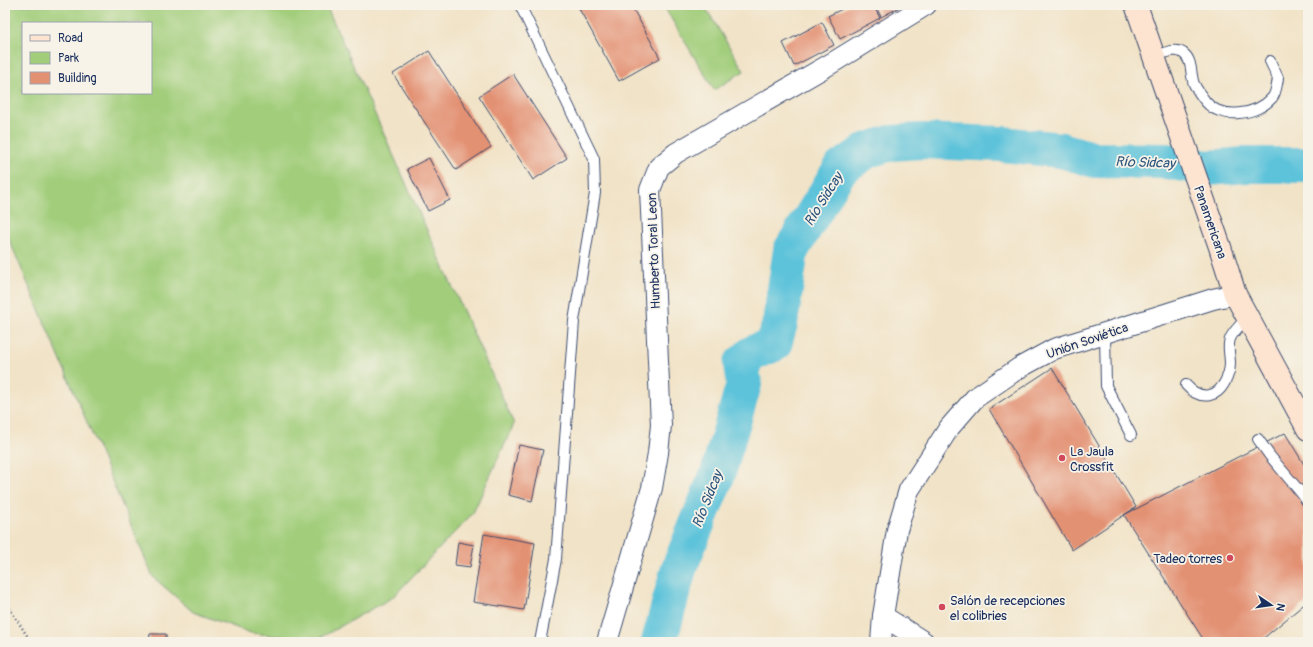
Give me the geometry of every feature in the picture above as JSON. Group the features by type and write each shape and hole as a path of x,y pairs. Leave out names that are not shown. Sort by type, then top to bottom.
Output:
{"main road":[{"name":"Panamericana","path":"1136,5 1235,294 1306,421"}],"street":[{"name":"Humberto Toral Leon","path":"607,642 652,488 658,453 661,425 650,190 659,167 676,153 832,63 926,5"},
{"name":"Unión Soviética","path":"881,642 883,616 897,530 909,490 948,428 975,398 1019,368 1054,349 1213,299 1235,294"},
{"path":"883,616 924,642"}],"lane":[{"path":"520,5 594,159 595,193 574,321 556,559 540,642"},
{"path":"1154,57 1174,50 1182,52 1188,57 1194,84 1206,103 1219,113 1247,113 1261,107 1273,98 1278,78 1270,61"},
{"path":"1186,385 1191,391 1203,396 1214,395 1227,378 1230,364 1228,348 1230,338 1247,317"},
{"path":"1105,333 1106,386 1131,435"},
{"path":"1258,439 1270,456 1306,496"}],"path":[{"path":"5,601 31,642"}],"green space":[{"path":"5,5 326,5 514,424 473,513 393,597 316,640 251,633 193,612 153,577 5,230"},
{"path":"663,5 704,5 744,71 714,90"}],"building":[{"path":"577,5 631,5 660,58 619,81"},
{"path":"850,5 873,5 880,18 840,39 828,16"},
{"path":"875,5 896,5 898,8 881,17"},
{"path":"822,22 834,45 794,66 783,43"},
{"path":"429,51 491,147 456,170 393,74"},
{"path":"513,74 567,158 533,180 479,96"},
{"path":"429,158 450,200 428,211 407,169"},
{"name":"La Jaula Crossfit","path":"1052,368 1136,507 1072,550 989,409"},
{"name":"Tadeo torres","path":"1285,433 1308,471 1308,601 1259,642 1205,642 1124,515"},
{"path":"519,445 543,450 532,501 508,495"},
{"path":"484,534 535,543 524,610 473,602"},
{"path":"458,542 474,545 470,567 455,565"},
{"path":"150,634 166,634 166,642 149,642"}],"waterway":[{"name":"Río Sidcay","path":"659,642 679,568 718,473 744,384 741,364 753,353 774,344 780,323 791,250 841,168 868,150 891,143 921,141 1002,144 1061,150 1095,160 1166,161 1208,168 1245,165 1308,165"}],"place":[{"name":"La Jaula Crossfit","path":"1062,458"},
{"name":"Tadeo torres","path":"1230,558"},
{"name":"Salón de recepciones el colibries","path":"942,607"}]}
